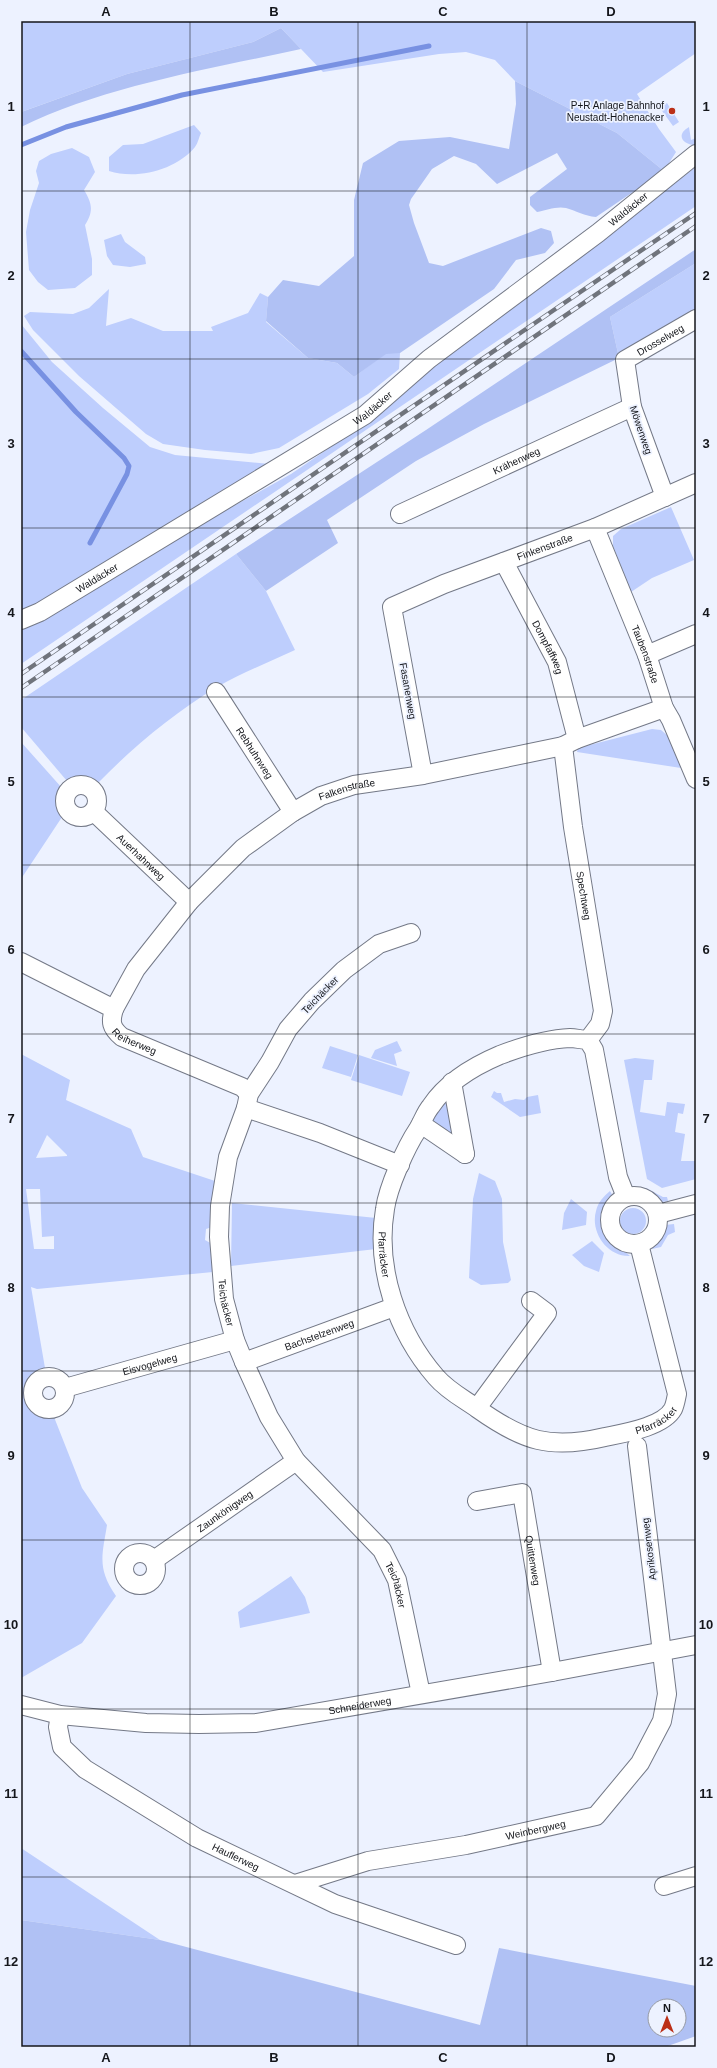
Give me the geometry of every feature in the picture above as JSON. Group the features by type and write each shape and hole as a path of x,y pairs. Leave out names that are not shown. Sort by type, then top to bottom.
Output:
{"street":[{"name":"Waldäcker","path":"21,620 40,612 365,414 429,359 598,233 696,154"},
{"name":"Drosselweg","path":"625,360 696,320"},
{"name":"Möwenweg","path":"625,360 632,407 665,497"},
{"name":"Krähenweg","path":"400,514 632,407"},
{"name":"Finkenstraße","path":"392,606 444,584 595,528 696,483"},
{"name":"Taubenstraße","path":"595,528 647,655 664,708 671,720 696,779"},
{"name":"Dompfaffweg","path":"504,562 557,662 570,743"},
{"name":"Fasanenweg","path":"392,606 423,775"},
{"path":"647,655 696,634"},
{"name":"Rebhuhnweg","path":"216,692 293,812"},
{"name":"Falkenstraße","path":"114,1009 136,969 189,902 243,848 293,812 321,796 354,785 423,775 570,743 664,708"},
{"name":"Spechtweg","path":"570,743 574,834 603,1011 600,1024 588,1040"},
{"name":"Auerhahnweg","path":"94,812 189,902"},
{"name":"Teichäcker","path":"411,932 379,944 344,970 288,1029 247,1101 228,1157 220,1206 219,1236 224,1300 235,1340 244,1362 269,1417 296,1461 382,1550 397,1580 421,1694"},
{"name":"Reiherweg","path":"21,962 114,1009 111,1020 114,1030 122,1037 242,1087 247,1101 320,1133 400,1165"},
{"name":"Pfarräcker","path":"588,1040 570,1038 524,1047 491,1059 452,1082 430,1106 411,1140 400,1165 385,1207 383,1237 386,1274 394,1307 418,1352 437,1378 452,1392 495,1422 528,1438 560,1444 582,1442 662,1421 673,1409 677,1394 639,1244"},
{"path":"588,1040 594,1050 618,1177 626,1198"},
{"path":"421,1124 464,1154 452,1082"},
{"path":"639,1197 648,1201 658,1214 658,1224 654,1235 650,1239 639,1244 627,1243 620,1240 612,1230 610,1223 610,1215 614,1206 626,1198 639,1197"},
{"path":"658,1214 696,1204"},
{"path":"477,1408 547,1313 531,1301"},
{"name":"Bachstelzenweg","path":"244,1362 394,1307"},
{"name":"Eisvogelweg","path":"65,1388 235,1340"},
{"name":"Aprikosenweg","path":"637,1446 661,1652"},
{"name":"Zaunkönigweg","path":"154,1560 296,1461"},
{"name":"Quittenweg","path":"477,1501 522,1493 552,1672"},
{"name":"Schneiderweg","path":"21,1704 60,1716 146,1723 256,1723 552,1672 696,1645"},
{"name":"Weinbergweg","path":"295,1884 368,1861 466,1845 596,1816 640,1763 662,1722 667,1694 661,1652"},
{"name":"Hauflerweg","path":"60,1716 58,1727 62,1747 86,1769 197,1838 335,1904 456,1945"},
{"path":"664,1886 696,1876"}],"shaded area":[{"path":"21,21 696,21 696,53 637,94 659,129 676,152 664,171 617,133 515,81 495,60 466,52 439,54 323,72 281,28 253,42 127,74 21,112"},
{"path":"281,28 301,49 158,80 122,90 87,100 21,127 21,112 127,74 253,42"},
{"path":"515,81 617,133 664,171 596,217 563,208 552,208 537,212 530,205 530,197 567,169 557,153 497,184 476,164 454,156 432,169 411,199 409,205 429,263 443,266 541,228 551,231 554,243 545,253 516,260 494,289 400,353 386,354 354,377 337,363 308,358 266,321 268,297 283,280 319,286 354,256 354,200 363,163 399,141 450,137 509,149 516,104"},
{"path":"667,103 679,122 673,126 660,108"},
{"path":"194,125 201,133 197,144 187,155 177,162 155,171 144,173 132,174 109,171 109,157 123,145 143,144"},
{"path":"689,127 691,140 696,138 696,145 691,145 682,139 682,133"},
{"path":"72,148 89,157 95,172 84,190 91,207 90,215 85,225 92,259 92,275 75,288 48,290 38,282 29,270 26,232 30,210 39,183 36,171 39,161 51,154"},
{"path":"696,167 696,206 21,664 21,628 128,565 291,474 366,423 430,367"},
{"path":"121,234 125,242 145,257 146,264 130,267 113,265 107,256 104,240"},
{"path":"696,249 696,263 610,317 619,358 484,424 416,461 327,520 338,543 266,591 236,554 426,430"},
{"path":"696,263 696,313 619,358 610,317"},
{"path":"109,289 106,326 131,318 163,331 213,331 211,327 248,313 260,293 268,297 266,322 308,358 337,363 354,377 386,353 400,353 399,369 368,394 279,448 251,454 205,450 163,444 146,434 79,376 33,330 24,316 30,312 73,314 89,308"},
{"path":"21,324 52,362 103,408 150,447 175,455 270,464 85,579 21,613"},
{"path":"671,507 694,560 652,578 631,592 613,546 613,536 621,529"},
{"path":"236,554 266,591 295,650 236,677 201,697 154,731 125,756 98,783 90,779 83,778 75,778 67,781 21,727 21,700"},
{"path":"652,729 661,730 668,736 682,764 681,768 577,752 578,748"},
{"path":"21,742 62,788 57,804 62,817 21,879"},
{"path":"397,1041 402,1051 394,1054 397,1066 371,1058 375,1050"},
{"path":"330,1046 358,1055 351,1077 322,1068"},
{"path":"21,1054 70,1080 66,1100 131,1129 143,1157 215,1181 212,1227 206,1229 205,1240 212,1244 213,1272 37,1289 31,1287 45,1368 34,1373 29,1379 26,1388 27,1403 32,1412 36,1415 47,1418 54,1417 82,1488 107,1525 102,1562 106,1577 116,1596 82,1643 21,1678","holes":["47,1135 67,1155 67,1156 36,1158","26,1189 40,1189 42,1237 54,1236 54,1249 34,1249"]},
{"path":"359,1055 410,1072 402,1096 351,1080"},
{"path":"635,1058 654,1060 652,1080 644,1080 640,1112 665,1116 667,1102 685,1104 683,1114 678,1113 675,1132 685,1134 681,1161 696,1161 696,1179 662,1188 647,1179 624,1060"},
{"path":"494,1091 501,1093 504,1102 515,1099 524,1100 527,1097 538,1095 541,1113 520,1117 491,1097"},
{"path":"447,1094 455,1136 434,1126 431,1115"},
{"path":"479,1173 495,1181 502,1199 503,1242 511,1280 508,1283 481,1285 469,1278 473,1199"},
{"path":"646,1188 663,1197 667,1197 668,1201 662,1202 644,1192 643,1189"},
{"path":"610,1191 613,1196 604,1213 604,1232 611,1243 630,1256 614,1252 602,1242 598,1235 595,1219 596,1211 598,1205"},
{"path":"571,1199 587,1212 586,1225 562,1230 564,1213"},
{"path":"232,1203 376,1218 376,1249 231,1266"},
{"path":"633,1208 642,1212 646,1221 642,1230 633,1234 624,1230 620,1221 624,1212"},
{"path":"674,1224 675,1232 668,1235 661,1247 652,1249 665,1225"},
{"path":"592,1241 604,1253 599,1272 584,1266 572,1255"},
{"path":"291,1576 305,1597 310,1613 240,1628 238,1612"},
{"path":"21,1848 160,1940 21,1920"},
{"path":"21,1920 160,1940 480,2025 499,1948 696,1986 696,2036 665,2047 21,2047"}],"waterway":[{"path":"21,145 66,127 182,95 429,46"},
{"path":"21,351 76,412 124,458 129,466 127,474 90,543"}],"railway":[{"path":"21,674 696,213"},
{"path":"21,688 696,226"}],"place":[{"name":"P+R Anlage Bahnhof Neustadt-Hohenacker","path":"672,111"}]}
